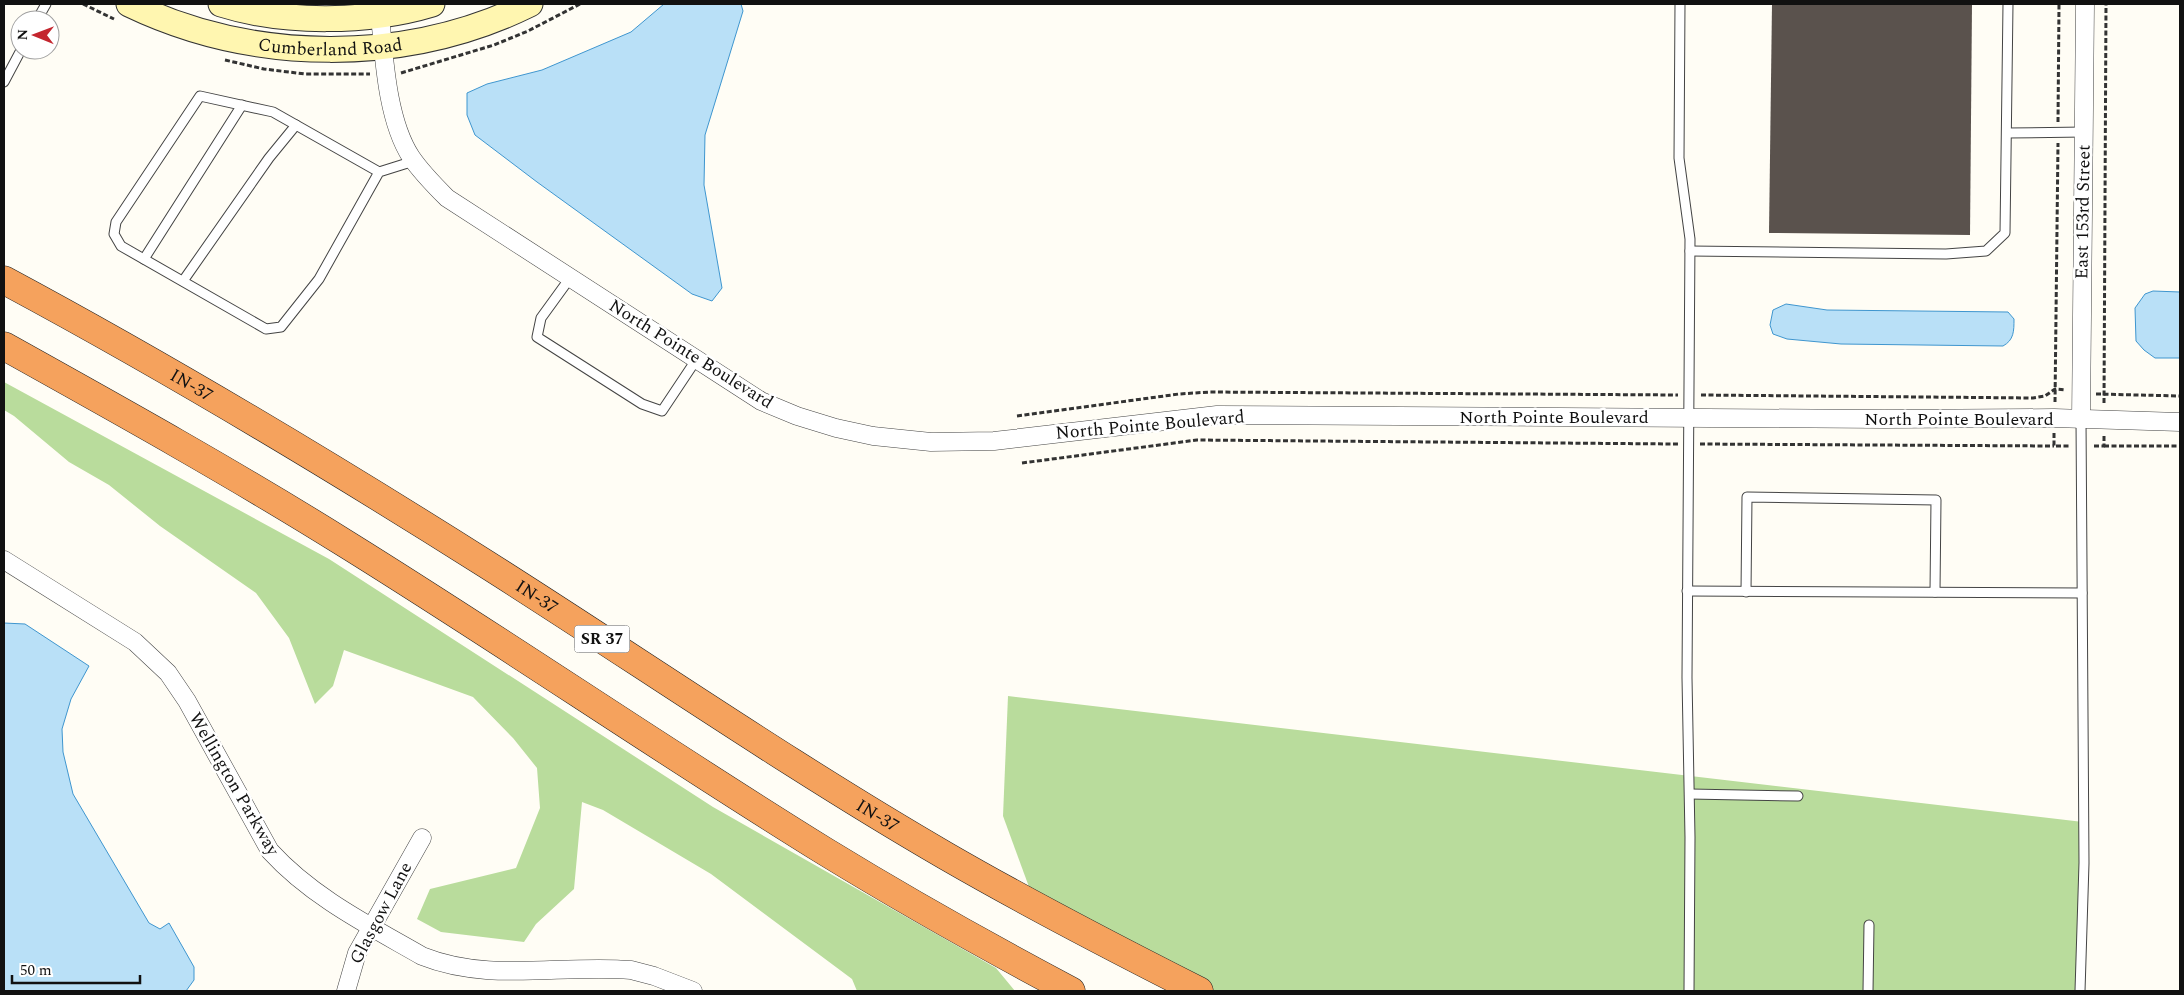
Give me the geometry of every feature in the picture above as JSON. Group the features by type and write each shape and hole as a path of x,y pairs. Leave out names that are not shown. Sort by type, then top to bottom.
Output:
{"highway":[{"name":"IN-37","path":"4,280 159,366 328,466 486,564 769,748 891,823 1036,906 1199,991"},
{"path":"4,346 260,492 508,647 832,856 966,935 1071,991"}],"street":[{"name":"Cumberland Road","path":"129,4 177,24 247,42 315,49 383,47 434,38 504,17 530,4"},
{"name":"Cumberland Road","path":"220,4 292,16 332,17 405,12 432,4"},
{"name":"East 153rd Street","path":"2081,420 2085,4"},
{"name":"North Pointe Boulevard","path":"380,15 383,47 399,135 414,161 447,198 761,401 797,416 836,428 873,436 931,442 994,441 1217,415 2180,422"},
{"name":"Wellington Parkway","path":"4,560 135,642 168,673 187,701 270,851 286,869 312,891 422,956 460,968 488,971 631,970 661,978 693,991"},
{"name":"Glasgow Lane","path":"346,991 356,953 422,838"}],"lane":[{"path":"1680,4 1679,158 1690,251 1688,395 1689,991"},
{"path":"1690,251 1946,254 1986,251 2006,233 2008,4"},
{"path":"4,82 16,60"},
{"path":"379,172 273,112 200,96 116,222 114,234 121,246 266,329 281,327 319,279 379,172 414,161"},
{"path":"144,259 242,106"},
{"path":"183,281 270,158 296,125"},
{"path":"2007,133 2084,132"},
{"path":"570,278 541,318 537,337 642,404 662,411 696,360"},
{"path":"2080,991 2084,863 2081,420"},
{"path":"1746,592 1747,497 1936,500 1936,592"},
{"path":"1688,591 2082,593"},
{"path":"1690,794 1798,796"},
{"path":"1868,991 1869,925"}],"path":[{"path":"1017,416 1179,394 1210,392 2033,398 2045,396 2055,389 2059,4"},
{"path":"2106,4 2104,396 2180,396"},
{"path":"1022,463 1172,443 1213,440 2054,446"},
{"path":"2104,446 2180,446"}],"green space":[{"path":"4,382 329,559 713,807 996,968 1015,991 857,991 852,979 711,874 603,810 582,802 574,889 536,924 524,942 441,932 417,919 430,889 516,868 540,808 537,768 513,738 473,697 344,650 333,686 315,704 289,638 256,593 160,526 109,485 69,462 14,416 4,410"},
{"path":"1008,696 2083,822 2084,991 1215,991 1036,906 1003,816"}],"water":[{"path":"664,4 741,4 743,11 705,135 704,185 722,288 712,301 692,294 475,135 467,115 467,93 487,84 542,70 631,32"},
{"path":"2153,291 2180,292 2180,358 2155,358 2136,341 2135,308 2145,294"},
{"path":"1786,304 1827,310 2008,312 2014,319 2013,331 2007,344 2003,346 1841,344 1787,339 1773,334 1770,325 1773,310"},
{"path":"4,623 25,624 89,666 71,699 62,729 63,752 73,794 149,923 160,929 169,923 194,967 194,980 186,991 4,991"}],"building":[{"path":"1772,4 1972,4 1970,235 1769,233"}]}
